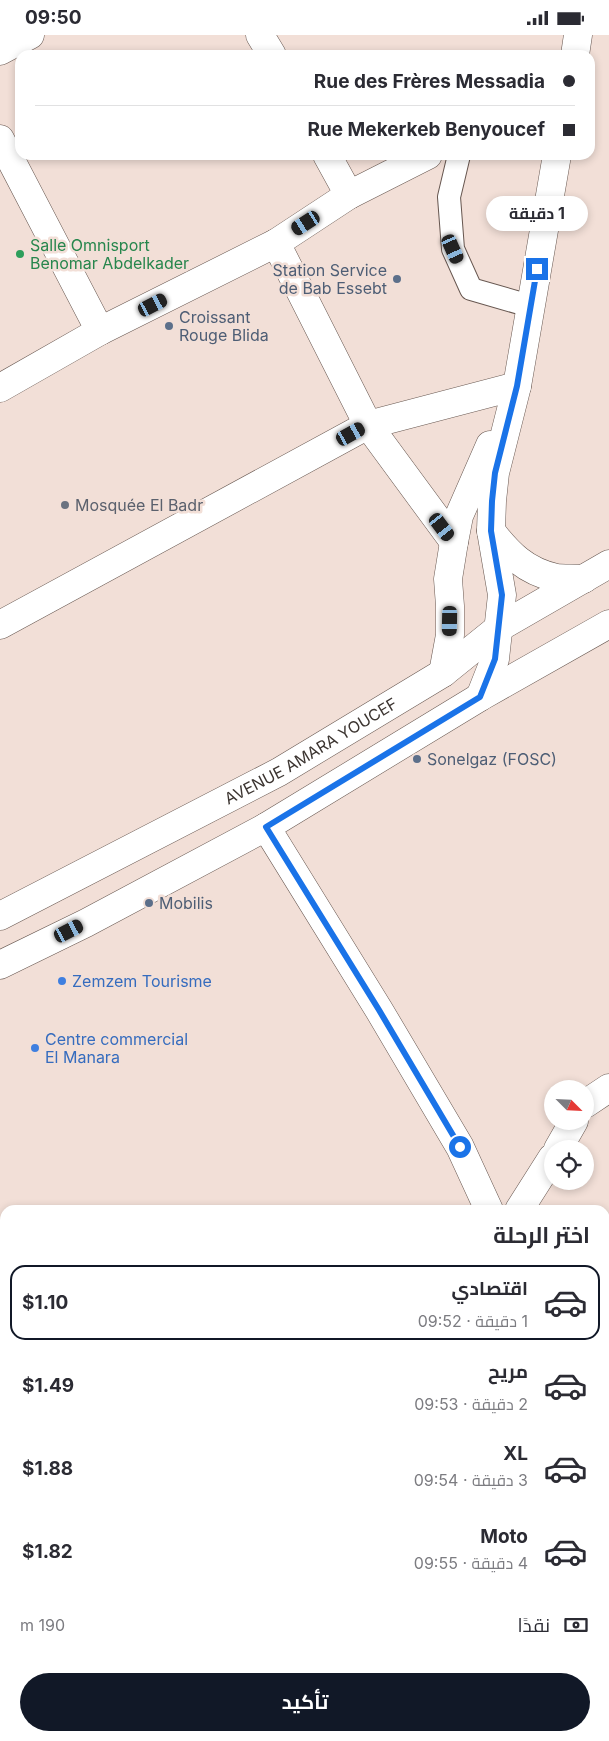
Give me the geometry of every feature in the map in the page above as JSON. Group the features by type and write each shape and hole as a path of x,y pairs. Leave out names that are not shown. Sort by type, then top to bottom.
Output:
{"main road":[{"path":"0,51 30,35"},
{"path":"260,35 269,50"},
{"path":"575,50 578,35"},
{"path":"0,139 100,331"},
{"path":"330,160 349,195"},
{"path":"0,388 100,331 276,243 349,195 418,160"},
{"path":"480,697 495,659 500,627 502,595 491,531 495,473 517,386 556,160"},
{"path":"276,243 368,425 454,543"},
{"path":"0,625 368,425 517,386"},
{"path":"443,673 450,635 448,579 459,516 517,386"},
{"path":"491,531 508,553 530,569 556,578 584,579"},
{"name":"AVENUE AMARA YOUCEF","path":"0,916 279,772 443,673 500,627 609,564"},
{"path":"0,965 86,923 266,827 480,697 609,624"},
{"path":"266,827 379,1010 454,1138 487,1205"},
{"path":"594,1098 609,1088"},
{"path":"522,1205 544,1171"}],"lane":[{"path":"459,160 449,197 453,249 471,289 530,307"}],"place":[{"name":"Salle Omnisport Benomar Abdelkader","path":"20,254"},
{"name":"Station Service de Bab Essebt","path":"397,279"},
{"name":"Croissant Rouge Blida","path":"169,326"},
{"name":"Mosquée El Badr","path":"65,505"},
{"name":"Sonelgaz (FOSC)","path":"417,759"},
{"name":"Mobilis","path":"149,903"},
{"name":"Zemzem Tourisme","path":"62,981"},
{"name":"Centre commercial El Manara","path":"35,1048"}],"route":[{"path":"460,1147 379,1010 266,827 480,697 495,659 500,627 502,595 491,531 495,473 517,386 537,269"}]}
